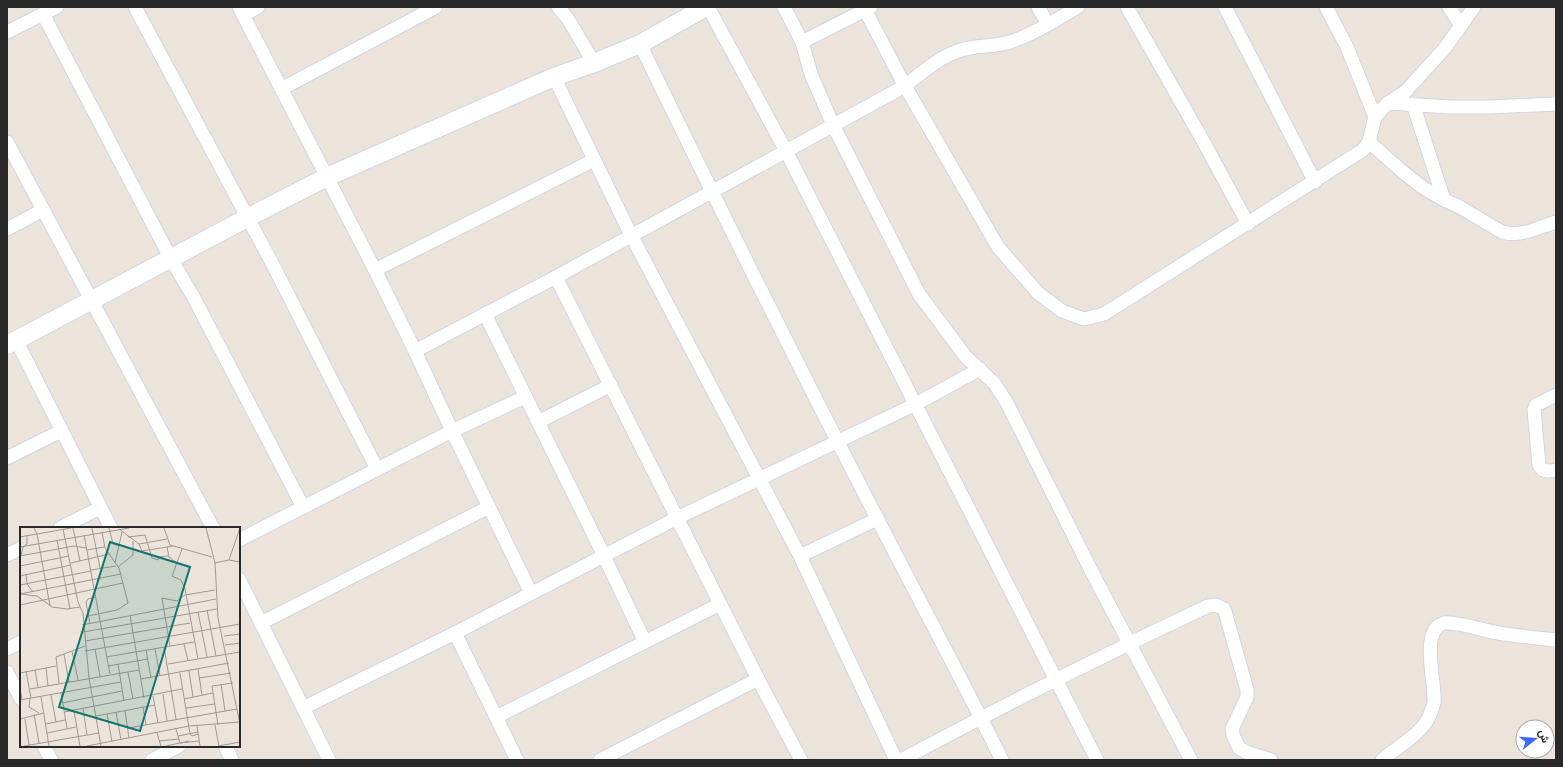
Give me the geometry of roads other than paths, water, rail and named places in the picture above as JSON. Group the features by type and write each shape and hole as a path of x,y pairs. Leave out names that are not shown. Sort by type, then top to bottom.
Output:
{"street":[{"path":"7,32 56,7"},
{"path":"135,7 273,265 378,469"},
{"path":"258,7 241,11 375,270 531,593"},
{"path":"282,89 436,7"},
{"path":"558,7 568,19 594,63"},
{"path":"110,527 61,431 12,343 247,218 328,178 554,77 594,63 640,44 707,7 786,151 914,405 1097,760"},
{"path":"784,7 802,42 811,74 833,125 919,294 966,357 994,383 1007,403 1092,573 1191,760"},
{"path":"1038,7 1048,24"},
{"path":"415,351 556,277 905,86 920,73 951,54 962,49 994,46 1010,42 1048,24 1078,7"},
{"path":"1127,7 1202,139 1248,224"},
{"path":"1225,7 1315,182"},
{"path":"1326,7 1347,47 1375,117"},
{"path":"1449,7 1461,26"},
{"path":"802,42 868,9 905,86 998,247 1038,294 1062,312 1084,319 1104,314 1315,182 1363,150 1369,142 1375,117 1388,103 1405,92 1445,48 1474,7"},
{"path":"43,14 171,259 194,298 303,508"},
{"path":"640,44 712,192 838,442 1002,760"},
{"path":"554,77 631,235 800,556 896,760"},
{"path":"1388,103 1449,107 1556,104"},
{"path":"1412,104 1444,200"},
{"path":"7,142 212,527"},
{"path":"1369,142 1422,187 1502,232 1510,235 1518,234 1556,222"},
{"path":"375,270 594,160"},
{"path":"7,229 43,210"},
{"path":"556,277 758,679 796,758"},
{"path":"485,314 645,642"},
{"path":"303,708 455,634 677,518 914,405 980,369"},
{"path":"538,422 611,386"},
{"path":"1556,395 1536,405 1534,410 1539,466 1545,471 1556,470"},
{"path":"240,540 452,431 525,397"},
{"path":"7,458 61,431"},
{"path":"261,623 489,507"},
{"path":"62,527 100,508"},
{"path":"800,556 877,519"},
{"path":"7,555 20,548"},
{"path":"240,584 329,760"},
{"path":"496,717 720,604"},
{"path":"901,760 981,717 1129,643 1208,606 1216,605 1224,609 1247,690 1247,697 1232,729 1233,735 1239,748 1246,752 1271,760"},
{"path":"1382,760 1418,731 1428,718 1434,703 1430,649 1431,636 1436,627 1445,623 1498,633 1556,640"},
{"path":"455,634 517,760"},
{"path":"7,649 20,642"},
{"path":"7,672 20,698"},
{"path":"600,760 758,679"},
{"path":"44,747 51,760"},
{"path":"152,760 177,747"},
{"path":"226,747 232,760"}]}
